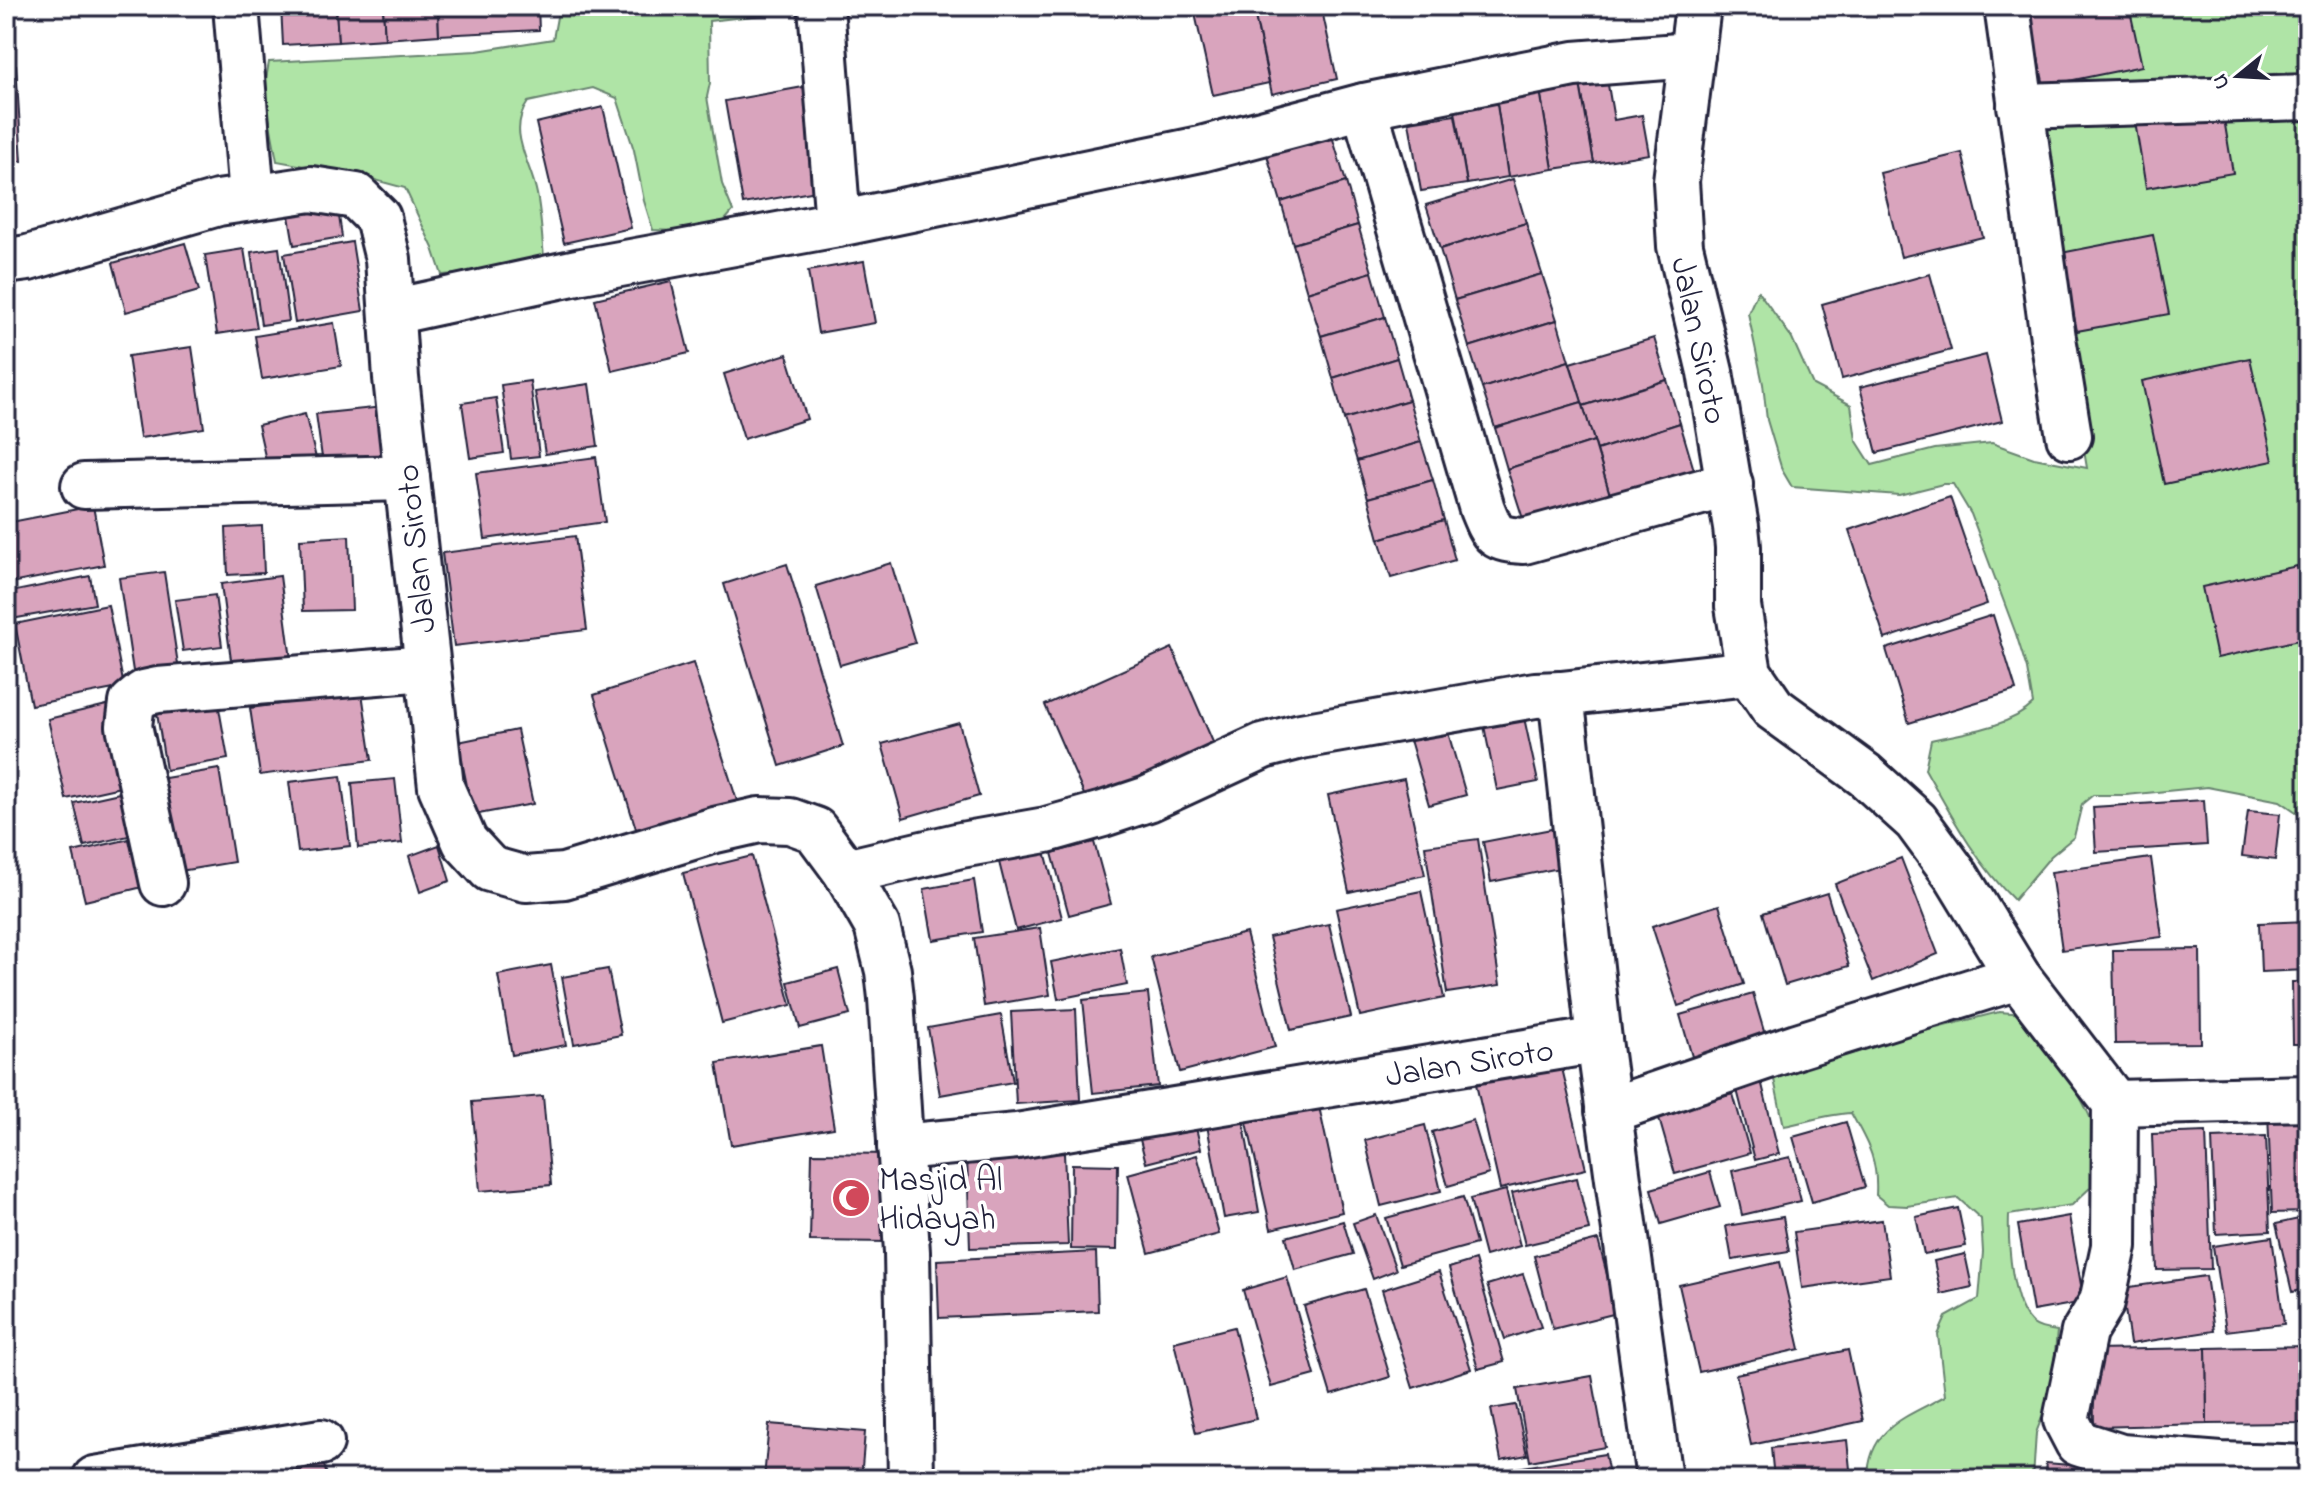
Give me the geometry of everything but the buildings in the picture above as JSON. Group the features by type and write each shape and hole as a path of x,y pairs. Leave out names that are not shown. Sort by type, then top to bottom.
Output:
{"street":[{"path":"236,6 252,196"},
{"path":"821,6 838,224"},
{"name":"Jalan Siroto","path":"1698,6 1676,181 1680,246 1710,372 1730,484 1738,547 1738,606 1749,673 1773,708 1865,775 1916,821 1957,877 2018,977 2115,1103"},
{"path":"2007,6 2069,436"},
{"path":"392,312 582,271 838,224 1201,149 1364,106 1574,64 1692,55"},
{"path":"2020,106 2308,97"},
{"path":"1364,106 1491,531 1504,540 1524,541 1730,484"},
{"name":"Jalan Siroto","path":"6,261 28,258 218,203 311,189 356,196 378,218 388,259 396,378 441,787 465,842 490,869 526,879 564,876 715,830 759,820 790,821 815,830 846,872 877,926 888,971 907,1252 911,1479"},
{"path":"84,486 407,478"},
{"path":"163,883 129,726 132,703 144,693 206,684 308,679 426,668"},
{"path":"846,872 961,845 1046,830 1103,814 1148,799 1263,746 1301,736 1494,701 1749,673"},
{"path":"1561,694 1599,1040"},
{"path":"1608,1111 1797,1046 2018,977"},
{"name":"Jalan Siroto","path":"900,1147 1017,1136 1599,1040 1659,1479"},
{"path":"2308,1098 2115,1103 2114,1246 2102,1302 2084,1332 2066,1420 2078,1443 2121,1457 2221,1472 2308,1468"},
{"path":"95,1479 321,1442"}],"green space":[{"path":"559,6 789,6 788,12 709,21 710,83 707,97 722,184 733,211 719,227 696,232 653,230 634,150 617,98 593,88 528,102 522,114 520,136 537,194 544,258 511,270 442,275 405,188 277,161 264,91 269,62 477,51 553,39"},
{"path":"2018,6 2308,6 2308,818 2280,801 2207,787 2093,795 2082,804 2074,837 2051,856 2014,900 1976,854 1925,769 1931,740 1999,724 2033,704 2027,669 2016,634 1971,514 1953,484 1899,495 1792,487 1782,470 1767,420 1748,313 1758,291 1792,338 1813,385 1851,405 1856,440 1872,465 1935,449 1992,443 2034,458 2087,468"},
{"path":"1999,1012 2025,1014 2078,1094 2088,1112 2097,1141 2093,1185 2072,1205 2009,1215 2010,1257 2020,1303 2033,1324 2057,1331 2046,1407 2036,1433 2033,1479 1868,1479 1870,1462 1882,1436 1903,1418 1945,1396 1938,1335 1946,1317 1979,1299 1983,1252 1981,1219 1958,1198 1907,1206 1888,1205 1876,1195 1871,1152 1851,1113 1784,1126 1772,1070"}],"place":[{"name":"Masjid Al Hidayah","path":"851,1198"}]}
